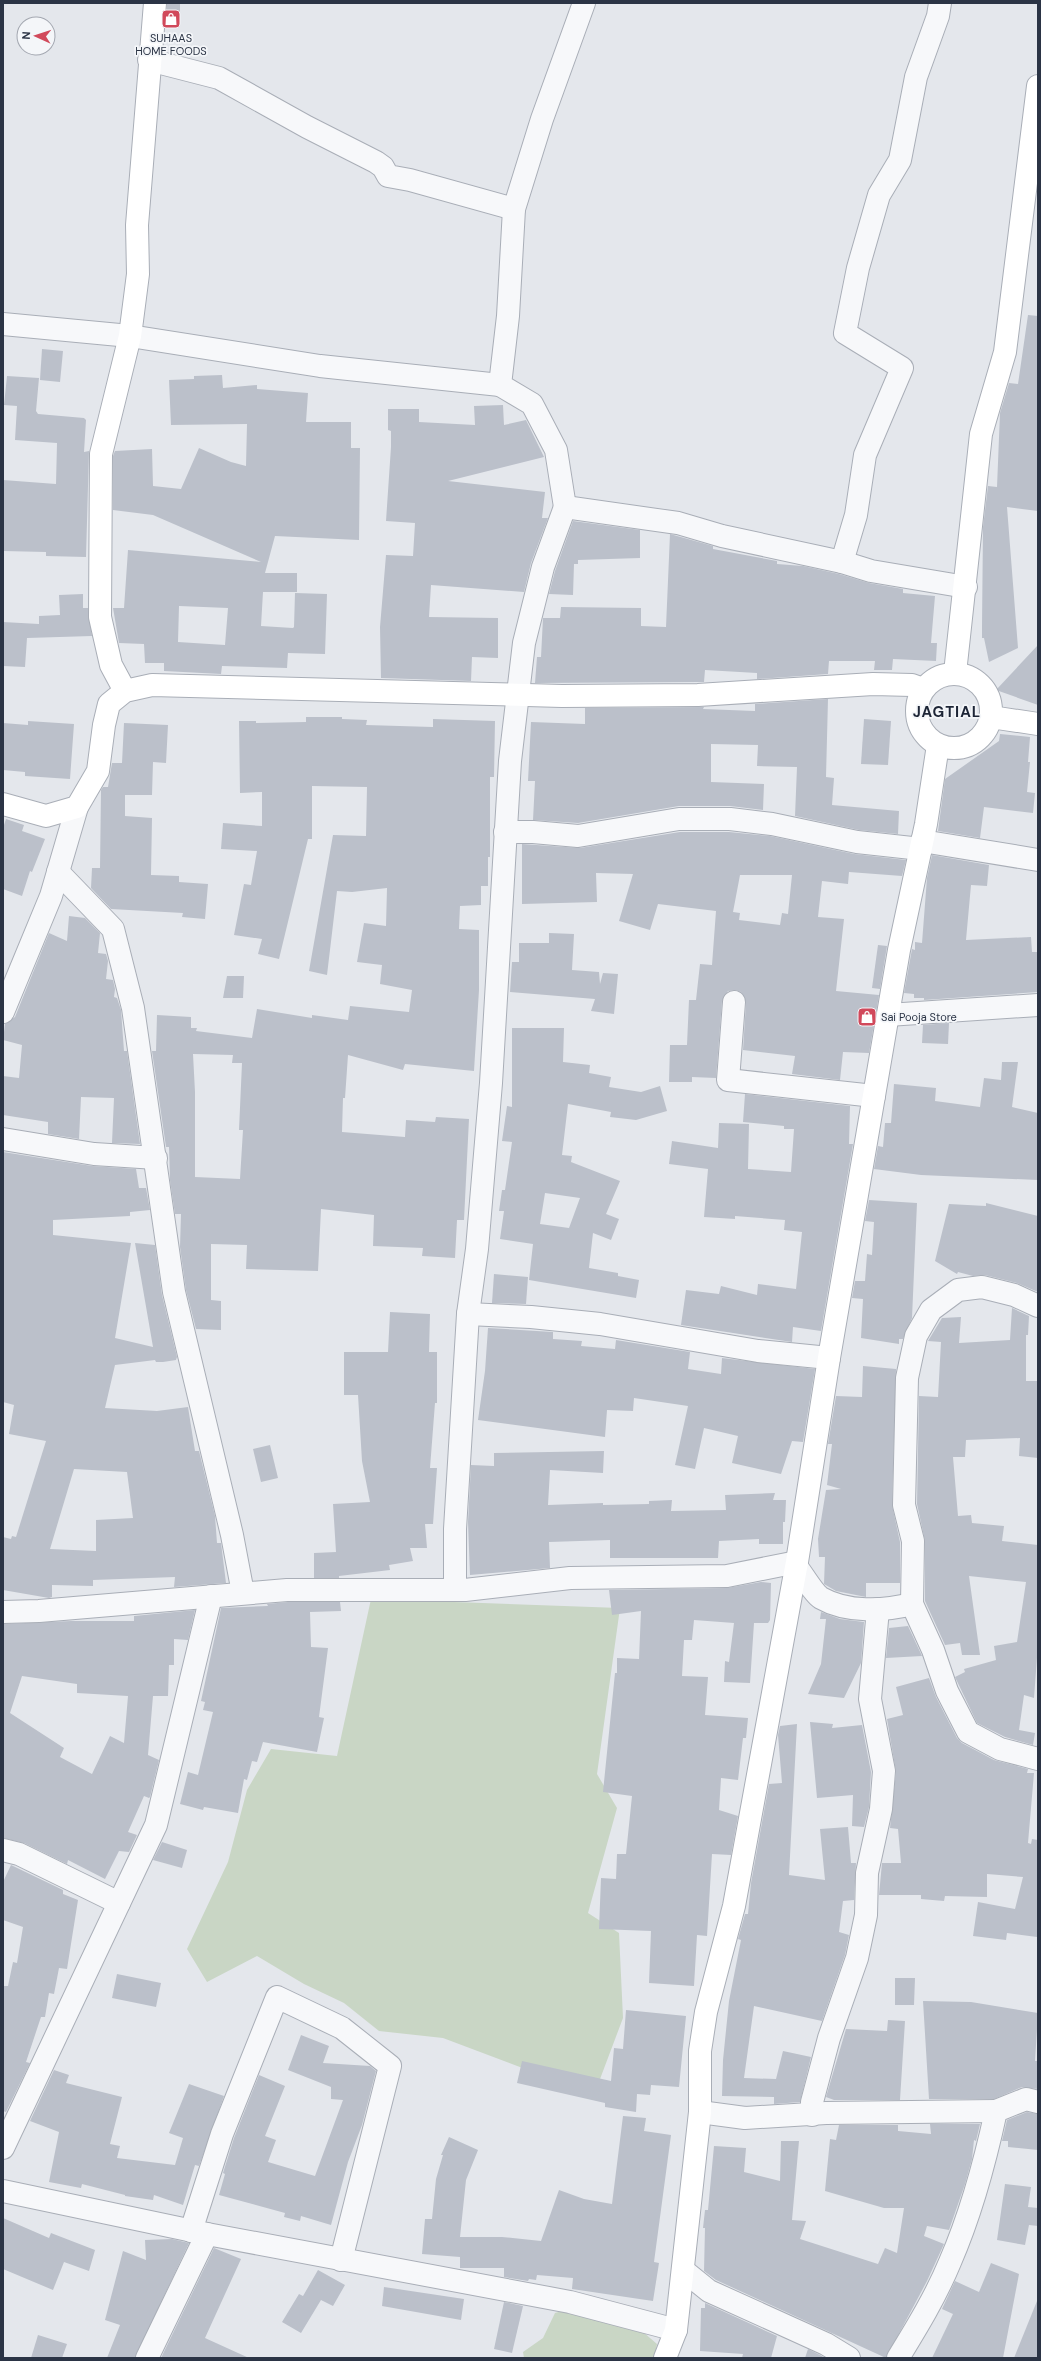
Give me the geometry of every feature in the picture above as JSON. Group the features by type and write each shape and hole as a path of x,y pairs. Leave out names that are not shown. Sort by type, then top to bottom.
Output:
{"main road":[{"path":"125,691 111,665 100,617 101,454 130,336 138,274 137,225 149,60 155,3"},
{"path":"955,673 966,587 981,434 1004,352 1038,86"},
{"path":"955,673 968,676 982,687 990,705 990,717 980,737 971,744 954,748 938,744 927,737 920,727 916,714 918,701 923,689 932,680 943,675 955,673"},
{"path":"3,804 46,816 77,807 98,771 104,725 109,704 125,691 152,685 519,695 698,695 873,684 912,685 923,689"},
{"path":"990,717 1038,724"},
{"path":"665,2358 676,2330 700,2112 700,2051 706,2012 734,1906 797,1564 829,1358 899,950 922,845 938,744"},
{"path":"676,2330 681,2358"}],"street":[{"path":"500,385 508,316 514,209 542,119 584,3"},
{"path":"842,562 856,515 866,455 902,368 845,333 858,268 879,195 900,160 916,77 938,16 940,3"},
{"path":"149,60 219,78 307,127 376,162 383,167 388,176 410,180 514,209"},
{"path":"3,324 130,336 320,366 500,385 532,404 556,450 565,507 543,567 524,643 510,761 489,1099 477,1249 468,1314 455,1529 455,1590"},
{"path":"565,507 678,523 722,536 842,562 871,571 966,587"},
{"path":"3,1012 51,896 77,807"},
{"path":"505,832 533,832 578,836 679,819 730,819 772,824 857,842 922,845 1038,860"},
{"path":"58,872 113,929 133,1008 156,1158 174,1292 232,1535 243,1593"},
{"path":"734,1002 728,1080 874,1096"},
{"path":"888,1016 1038,1005"},
{"path":"3,1139 94,1154 156,1158"},
{"path":"1038,1306 1014,1295 982,1287 958,1290 932,1310 916,1336 907,1378 904,1505 913,1541 912,1604 933,1650 947,1691 968,1732 1000,1749 1038,1759"},
{"path":"468,1314 531,1317 600,1324 758,1351 829,1358"},
{"path":"3,1612 39,1611 287,1590 455,1590 570,1578 727,1576 797,1564 820,1597 841,1605 889,1610 912,1604"},
{"path":"3,2148 156,1825 211,1596"},
{"path":"812,2115 812,2102 829,2038 857,1958 866,1915 867,1873 881,1809 884,1771 870,1699 878,1609"},
{"path":"3,1850 19,1854 119,1903"},
{"path":"147,2358 199,2233 222,2134 277,1997 342,2028 390,2066 341,2260"},
{"path":"700,2112 745,2118 996,2111 1026,2099 1038,2102"},
{"path":"898,2358 919,2324 950,2262 978,2184 996,2111"},
{"path":"3,2191 199,2233 570,2302 676,2330"},
{"path":"683,2270 709,2291 826,2344 850,2358"}],"green space":[{"path":"371,1599 620,1608 597,1774 617,1808 588,1913 619,1933 623,2018 594,2095 443,2038 379,2031 344,2003 304,1984 257,1956 207,1982 187,1949 228,1862 247,1790 271,1749 337,1756"},
{"path":"582,2305 643,2332 657,2344 654,2358 524,2358 523,2352 543,2338 555,2313"}],"building":[{"path":"167,3 180,3 180,25 166,25"},
{"path":"1028,315 1038,316 1038,511 1007,507 1018,648 989,662 984,638 982,638 983,527 988,486 997,487 1000,413 1009,383 1018,384"},
{"path":"42,349 63,351 60,382 40,380"},
{"path":"222,375 223,388 257,385 257,389 308,393 306,422 351,422 351,448 360,448 359,540 275,536 265,573 297,573 297,592 263,592 261,626 293,628 295,593 327,594 325,654 288,653 287,668 222,666 221,674 164,671 164,663 145,663 144,644 119,643 113,608 124,608 128,550 261,562 153,515 113,510 113,456 115,451 152,449 153,486 181,489 199,448 231,462 246,466 247,424 171,425 169,380 194,379 194,376","holes":["179,606 228,608 225,645 178,642"]},
{"path":"7,376 39,378 36,411 38,414 84,418 86,420 84,452 89,451 86,557 46,556 46,552 3,551 3,480 56,484 57,443 15,440 17,406 4,405"},
{"path":"503,405 504,425 526,420 544,457 448,481 545,492 542,518 548,518 531,563 524,592 431,585 429,617 498,618 498,658 472,657 471,681 381,678 380,627 386,555 413,556 415,523 386,521 391,447 391,431 388,430 388,409 419,409 419,422 475,425 474,406"},
{"path":"573,521 640,530 640,558 578,560 578,564 574,564 573,595 549,594 555,571"},
{"path":"670,534 713,546 713,549 777,561 777,564 803,566 839,574 869,583 903,589 903,593 935,596 931,643 937,643 936,661 893,659 892,670 874,670 875,661 829,661 828,674 757,679 757,673 705,670 704,682 535,683 537,657 541,657 543,618 560,618 561,607 641,608 641,626 666,627"},
{"path":"83,594 83,608 88,608 92,636 27,638 25,667 3,666 3,622 39,624 39,616 60,615 59,595"},
{"path":"1038,645 1038,705 996,690"},
{"path":"828,699 826,777 834,778 832,805 899,811 898,834 859,830 795,816 797,767 757,766 758,745 711,744 711,782 764,784 763,810 730,806 679,806 578,823 533,820 535,781 528,781 531,722 585,724 585,708 704,707 703,709 755,711 755,704"},
{"path":"306,717 342,717 342,719 367,720 366,725 433,727 433,719 495,721 494,777 490,777 490,857 488,857 488,886 481,886 481,905 460,906 459,929 479,930 479,990 474,1071 405,1064 403,1070 348,1055 345,1098 343,1098 342,1132 405,1137 406,1120 435,1122 436,1117 469,1119 464,1220 457,1220 455,1258 422,1256 423,1248 373,1246 374,1215 321,1209 318,1271 246,1269 247,1245 211,1244 211,1300 221,1301 221,1330 196,1329 186,1290 180,1247 181,1214 175,1214 170,1180 169,1147 166,1147 152,1051 156,1051 157,1015 191,1017 191,1028 197,1028 196,1031 252,1038 257,1009 312,1018 312,1015 348,1020 350,1006 409,1012 412,990 380,984 382,965 357,962 364,923 386,926 387,888 352,892 337,891 327,975 309,971 333,835 366,836 367,787 312,786 312,839 308,839 279,959 258,954 262,939 234,935 244,884 251,885 257,851 221,849 223,823 262,826 262,792 240,793 239,721 256,721 256,723 306,722","holes":["193,1054 233,1055 232,1063 242,1063 239,1130 243,1130 240,1179 195,1177 195,1092"]},
{"path":"864,719 891,721 888,765 861,764"},
{"path":"28,721 74,724 70,779 25,776 25,772 3,770 3,723 28,725"},
{"path":"124,723 168,725 166,763 153,762 152,795 125,795 125,816 152,818 151,875 179,876 179,882 208,884 205,919 182,917 183,913 111,909 91,888 92,868 100,868 101,790 103,787 108,787 112,763 122,763"},
{"path":"1000,734 1030,737 1028,762 1030,762 1027,792 1035,793 1033,813 984,807 980,838 938,831 945,779 999,741"},
{"path":"6,819 24,825 22,831 45,839 32,872 30,871 22,896 3,889 3,828"},
{"path":"680,832 729,832 770,836 854,854 906,860 902,876 849,872 848,884 822,881 818,917 844,919 836,991 879,995 869,1053 843,1052 840,1080 792,1074 795,1056 743,1050 746,1003 741,992 735,990 728,991 722,1001 716,1078 692,1077 692,1082 669,1082 670,1045 687,1045 689,1000 696,1000 700,964 712,965 716,911 658,904 650,930 619,921 633,874 596,873 597,902 522,904 522,844 580,848","holes":["740,875 792,875 788,914 782,913 780,925 739,920 740,913 733,912"]},
{"path":"932,855 989,865 987,886 971,885 966,940 1031,937 1032,952 1038,952 1038,992 924,1000 924,998 914,998 914,994 904,993 912,949 915,950 915,942 922,943 927,878"},
{"path":"69,916 85,918 100,933 98,953 106,954 108,961 106,979 113,980 115,989 114,997 117,998 121,1010 124,1051 127,1051 140,1144 112,1143 114,1098 81,1097 79,1139 48,1134 48,1122 3,1115 3,1076 19,1078 22,1045 3,1040 5,1024 15,1017 49,933 67,941"},
{"path":"549,933 574,934 572,970 599,972 600,984 603,973 618,974 614,1014 591,1011 595,999 510,992 512,962 519,962 519,943 549,943"},
{"path":"878,945 887,946 880,989 872,988"},
{"path":"227,976 244,976 243,998 223,998"},
{"path":"949,1023 948,1044 922,1043 923,1025"},
{"path":"512,1028 564,1028 563,1062 590,1065 589,1073 611,1077 609,1087 641,1092 660,1086 667,1111 636,1120 610,1117 611,1112 568,1104 562,1155 572,1156 571,1162 620,1181 606,1214 619,1219 611,1240 593,1233 589,1268 618,1273 618,1276 639,1280 636,1298 529,1280 533,1244 500,1239 504,1211 499,1211 502,1190 505,1190 512,1142 502,1141 507,1106 512,1107","holes":["545,1193 580,1198 569,1228 540,1224"]},
{"path":"1002,1062 1018,1062 1012,1107 1038,1113 1038,1180 921,1175 874,1169 878,1146 883,1147 885,1123 891,1123 894,1084 936,1088 935,1101 980,1107 984,1078 1001,1080"},
{"path":"745,1094 850,1106 849,1144 853,1144 821,1331 793,1327 792,1342 681,1325 686,1290 719,1294 721,1286 757,1295 758,1284 796,1289 802,1232 784,1230 785,1220 735,1216 735,1219 704,1217 708,1169 669,1164 672,1141 718,1148 719,1123 749,1124 748,1169 791,1172 794,1129 784,1129 784,1126 743,1122"},
{"path":"3,1152 92,1166 136,1169 139,1188 146,1188 150,1210 130,1212 130,1216 53,1220 53,1235 131,1243 115,1338 153,1347 135,1243 155,1245 162,1295 177,1357 176,1360 163,1362 156,1362 155,1360 115,1365 105,1408 157,1411 188,1407 195,1451 199,1451 215,1516 217,1543 221,1543 226,1583 174,1587 175,1577 93,1580 93,1586 52,1585 52,1597 49,1598 3,1590 3,1537 11,1539 12,1536 16,1537 46,1441 9,1434 14,1405 3,1402","holes":["74,1469 127,1472 133,1518 96,1520 96,1551 50,1549"]},
{"path":"869,1200 917,1203 912,1318 903,1339 899,1339 899,1344 861,1338 863,1299 852,1298 855,1281 865,1281 867,1254 872,1255 874,1222 865,1221"},
{"path":"986,1203 1038,1216 1038,1292 1017,1283 985,1275 973,1276 958,1272 957,1274 935,1261 949,1204 986,1206"},
{"path":"494,1274 528,1277 526,1304 492,1303"},
{"path":"1012,1308 1029,1316 1028,1335 1026,1335 1026,1381 1038,1381 1038,1458 1019,1456 1020,1438 966,1440 965,1457 953,1457 958,1516 971,1515 972,1523 1004,1526 1002,1541 1038,1545 1038,1644 1034,1698 1024,1695 1019,1730 1035,1733 1033,1745 1005,1737 977,1723 955,1677 965,1672 964,1669 996,1660 994,1646 1017,1642 1026,1582 969,1576 980,1655 962,1655 960,1643 945,1645 925,1601 925,1541 917,1504 919,1396 938,1397 941,1342 928,1341 942,1318 961,1317 959,1343 1010,1340"},
{"path":"390,1312 430,1314 429,1352 437,1352 437,1403 435,1403 430,1468 437,1468 433,1524 425,1524 427,1548 410,1548 413,1561 389,1565 390,1570 339,1576 339,1578 314,1578 314,1553 336,1552 333,1504 370,1502 362,1461 358,1395 344,1395 344,1352 388,1352"},
{"path":"488,1328 553,1332 553,1339 582,1341 581,1346 615,1349 616,1340 690,1352 688,1369 721,1374 722,1358 815,1369 803,1442 792,1441 781,1474 732,1463 738,1436 704,1428 695,1469 675,1465 688,1406 634,1398 633,1411 607,1410 605,1437 478,1420 485,1371"},
{"path":"863,1366 896,1369 892,1505 900,1542 900,1583 866,1583 866,1597 836,1591 824,1584 825,1557 819,1557 818,1539 826,1490 841,1489 827,1485 832,1444 828,1444 836,1396 862,1397"},
{"path":"270,1445 278,1478 261,1482 253,1449"},
{"path":"604,1451 603,1473 550,1470 548,1505 603,1503 603,1505 649,1504 649,1501 672,1500 671,1511 726,1510 725,1495 775,1493 773,1500 786,1500 785,1522 783,1522 783,1544 759,1544 759,1539 719,1541 718,1558 610,1558 610,1540 549,1542 550,1568 470,1575 468,1522 471,1465 494,1466 494,1453"},
{"path":"761,1582 771,1583 770,1620 768,1623 754,1623 750,1683 724,1682 725,1661 729,1662 734,1623 694,1620 692,1640 684,1640 682,1676 708,1677 705,1715 748,1718 746,1738 743,1738 738,1780 721,1778 719,1810 738,1816 731,1855 712,1854 707,1936 697,1935 694,1986 649,1983 651,1931 599,1929 601,1878 616,1879 617,1854 626,1854 632,1796 603,1792 615,1673 617,1673 617,1658 639,1659 641,1611 612,1615 609,1590 727,1588"},
{"path":"288,1602 340,1602 341,1611 310,1612 311,1647 328,1648 319,1717 324,1718 317,1752 263,1742 257,1762 252,1761 247,1780 244,1779 238,1813 204,1807 203,1810 180,1804 188,1772 198,1775 213,1712 203,1710 205,1702 201,1701 221,1608 268,1606 267,1604"},
{"path":"195,1610 188,1640 174,1639 174,1665 169,1665 168,1696 153,1696 148,1755 159,1760 150,1797 144,1796 128,1832 137,1835 129,1852 119,1851 105,1879 68,1860 67,1864 24,1843 3,1838 3,1624 71,1621 134,1621 134,1616","holes":["22,1676 77,1684 77,1693 128,1696 124,1743 110,1736 92,1774 60,1757 64,1748 10,1713"]},
{"path":"821,1612 840,1619 864,1622 861,1663 844,1698 808,1694 821,1664 826,1619 820,1619"},
{"path":"908,1626 922,1656 886,1658 889,1628"},
{"path":"929,1678 936,1697 957,1738 962,1743 994,1760 1028,1769 1027,1773 1034,1773 1028,1843 1031,1844 1032,1839 1038,1840 1037,1937 1007,1933 1006,1940 973,1936 978,1902 1015,1909 1023,1877 987,1874 987,1897 945,1896 944,1901 921,1899 921,1895 879,1895 882,1863 901,1863 898,1829 890,1828 896,1772 887,1719 903,1715 896,1687"},
{"path":"810,1722 833,1724 832,1728 862,1725 871,1772 869,1807 864,1827 852,1826 853,1795 817,1798"},
{"path":"797,1724 789,1875 825,1880 820,1829 848,1827 851,1863 856,1863 854,1900 843,1901 839,1932 849,1935 845,1955 822,2021 754,2006 744,2078 776,2079 783,2051 811,2057 800,2102 774,2104 774,2097 722,2096 723,2060 729,2001 741,1940 738,1939 745,1914 748,1914 751,1883 769,1784 782,1783 778,1735 780,1726"},
{"path":"162,1842 187,1850 182,1868 153,1860"},
{"path":"11,1865 63,1890 63,1894 78,1900 67,1969 59,1968 54,1994 49,1993 45,2017 41,2017 26,2062 30,2063 6,2112 3,2111 3,1986 8,1986 13,1962 17,1963 23,1927 3,1920 3,1882"},
{"path":"117,1974 161,1983 156,2007 112,1998"},
{"path":"895,1978 915,1978 914,2005 895,2005"},
{"path":"923,2001 971,2002 1038,2013 1035,2061 1038,2061 1038,2089 1022,2087 994,2099 929,2099"},
{"path":"626,2010 686,2016 679,2087 651,2085 650,2095 637,2094 636,2112 605,2107 605,2103 517,2083 522,2061 611,2081 614,2048 623,2049"},
{"path":"888,2020 905,2021 900,2100 834,2100 826,2097 846,2029 887,2031"},
{"path":"301,2035 329,2046 323,2063 370,2066 376,2071 362,2125 348,2162 331,2225 301,2216 300,2221 284,2217 285,2213 219,2195 225,2174 223,2173 234,2138 259,2075 285,2086 265,2136 276,2140 268,2162 315,2176 343,2100 331,2099 331,2087 288,2070"},
{"path":"54,2070 69,2075 66,2083 122,2097 110,2144 120,2146 117,2158 175,2165 183,2138 169,2133 189,2084 224,2096 199,2166 195,2165 183,2205 154,2195 153,2200 125,2196 82,2184 81,2188 49,2182 59,2132 30,2121"},
{"path":"1027,2112 1038,2114 1038,2150 1008,2147 1008,2141 1002,2141 1007,2120"},
{"path":"623,2116 646,2118 644,2131 671,2135 654,2262 659,2263 653,2301 572,2289 573,2278 537,2275 536,2280 529,2279 528,2281 504,2277 504,2268 460,2268 460,2257 422,2254 425,2219 432,2219 436,2179 443,2155 441,2155 449,2137 478,2150 466,2180 460,2237 502,2237 541,2241 559,2190 584,2199 612,2204"},
{"path":"930,2124 980,2124 976,2141 974,2140 972,2159 965,2184 949,2230 927,2226 924,2236 944,2244 927,2281 886,2358 716,2280 704,2271 705,2228 703,2228 705,2210 708,2210 714,2146 746,2148 744,2172 780,2181 781,2141 799,2141 792,2220 806,2221 800,2239 878,2264 885,2248 897,2253 904,2208 884,2208 825,2191 830,2139 836,2140 839,2125 898,2125 898,2131 931,2134"},
{"path":"1005,2184 1031,2187 1028,2207 1038,2208 1038,2226 1029,2225 1025,2245 997,2240"},
{"path":"3,2218 49,2238 51,2233 95,2250 89,2271 64,2262 53,2290 3,2269"},
{"path":"172,2239 189,2243 135,2358 107,2358 120,2325 105,2320 123,2251 146,2260 145,2240"},
{"path":"214,2248 241,2259 205,2338 249,2358 161,2358"},
{"path":"991,2263 1019,2274 1003,2358 932,2358 953,2314 942,2309 955,2281 979,2292"},
{"path":"318,2270 345,2285 333,2306 321,2300 301,2333 282,2322 299,2294 303,2296"},
{"path":"384,2287 464,2299 461,2320 382,2306"},
{"path":"1037,2301 1038,2358 1014,2358"},
{"path":"504,2302 523,2306 512,2353 494,2349"},
{"path":"705,2303 777,2336 771,2358 742,2358 743,2354 700,2351 701,2308 705,2308"},
{"path":"38,2335 67,2344 62,2358 31,2358"},
{"path":"808,2349 820,2355 825,2358 805,2358"}],"place":[{"name":"SUHAAS HOME FOODS","path":"171,19"},
{"name":"Sai Pooja Store","path":"867,1017"}],"district":[{"name":"JAGTIAL","path":"947,712"}]}
